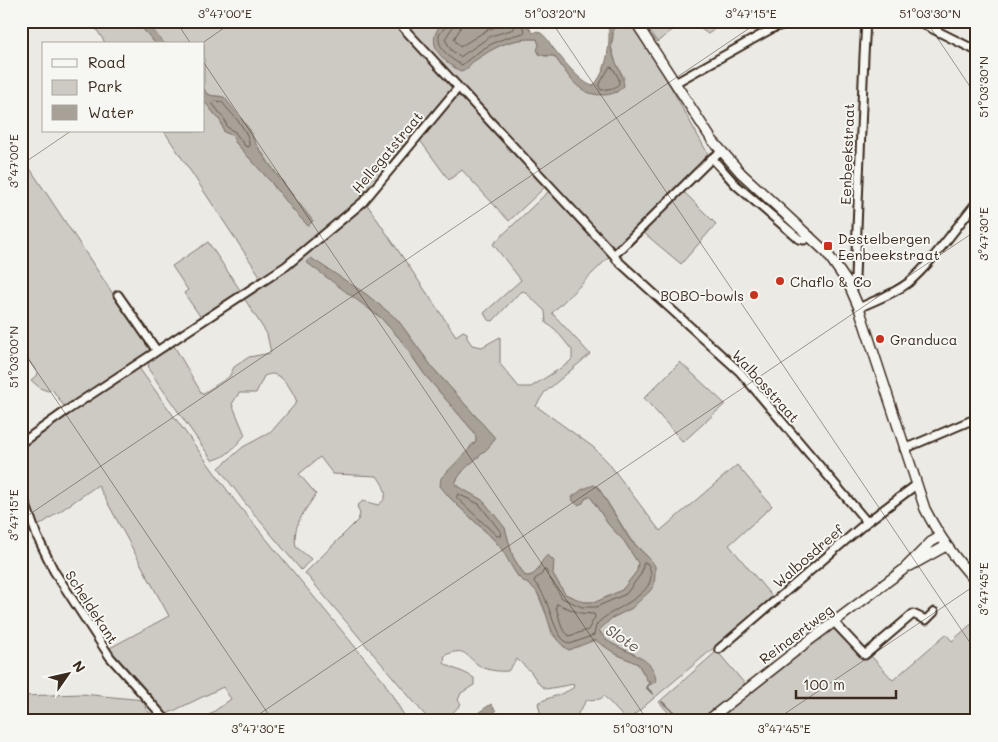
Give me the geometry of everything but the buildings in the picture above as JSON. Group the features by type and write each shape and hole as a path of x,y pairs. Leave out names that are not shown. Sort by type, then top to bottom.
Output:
{"main road":[{"path":"635,21 712,140 761,192 827,253 849,285 859,308 916,485 937,538 977,583"},
{"name":"Reinaertweg","path":"707,721 903,570 937,538"},
{"name":"Reinaertweg","path":"903,570 944,547"}],"street":[{"path":"397,21 614,255 712,158 722,152"},
{"path":"675,83 773,28 794,21"},
{"name":"Eenbeekstraat","path":"849,285 855,278 866,21"},
{"path":"917,21 977,51"},
{"name":"Hellegatstraat","path":"21,443 286,266 362,202 458,88"},
{"path":"712,158 736,185 799,239 804,240 810,236"},
{"path":"859,308 893,293 907,284 920,272 977,202"},
{"name":"Walbosstraat","path":"614,255 617,260 740,372 867,522"},
{"path":"118,295 157,351"},
{"path":"904,449 977,418"},
{"name":"Walbosdreef","path":"719,649 867,522 916,485"},
{"name":"Scheldekant","path":"21,491 40,544 58,578 110,657 167,721"},
{"path":"834,622 865,655 913,614 926,620 934,612"}],"green space":[{"path":"91,21 136,21 154,42 105,42"},
{"path":"145,21 393,21 453,89 360,199 285,263 262,279 165,132 205,132 205,102 221,122 224,132 232,135 236,143 277,191 289,191 254,141 250,130 220,96 210,95 205,91 205,42 163,42"},
{"path":"402,21 444,21 438,27 470,64 486,53 509,42 537,39 544,56 554,56 579,87 595,94 605,94 617,92 624,78 616,63 611,46 613,21 628,21 653,55 708,154 702,160 708,165 684,192 716,224 681,264 644,233 621,256"},
{"path":"643,21 684,21 657,42"},
{"path":"690,21 723,21 708,34"},
{"path":"457,96 462,97 546,186 509,221 462,170 449,180 419,139"},
{"path":"21,155 150,350 66,409 52,389 48,391 40,388 31,380 38,374 21,349"},
{"path":"550,190 611,255 552,313 590,354 544,393 536,406 593,447 607,461 660,531 737,465 772,506 729,545 773,598 628,720 604,696 600,699 587,700 578,713 577,721 539,721 541,716 538,703 573,688 574,684 546,689 539,684 531,672 517,659 508,671 496,671 480,666 463,652 456,652 445,655 444,663 474,678 474,685 461,693 458,700 461,704 445,721 430,721 305,573 358,520 360,514 357,506 363,501 378,505 382,502 385,491 377,476 333,474 320,457 299,474 316,494 297,525 296,547 311,559 301,570 245,503 219,468 243,447 271,432 297,402 288,385 280,377 270,374 264,376 256,393 239,393 232,404 245,435 226,454 212,460 149,370 148,361 173,344 202,394 229,377 234,367 249,357 271,353 267,334 244,298 291,267 366,203 456,336 463,331 467,333 467,338 472,345 482,347 500,337 500,364 519,387 531,387 567,364 572,359 572,350 555,329 546,323 545,311 524,291 519,293 493,321 488,320 484,313 521,280 493,244","holes":["366,306 397,319 433,368 495,438 486,450 464,470 455,483 482,500 505,528 513,557 525,576 536,573 541,563 553,574 565,594 583,602 596,602 622,590 637,571 638,563 624,541 608,524 590,496 585,499 598,487 631,540 651,560 632,608 612,618 599,630 607,641 638,656 650,685 638,664 616,654 595,639 569,650 564,647 552,634 536,590 518,577 506,554 496,542 447,495 471,445 476,442 476,437 425,375 400,339 381,318"]},
{"path":"208,242 242,293 202,319 184,293 188,290 172,266"},
{"path":"680,362 725,404 683,442 644,398"},
{"path":"139,368 235,501 384,682 406,721 201,721 231,699 223,687 167,714 135,681 108,649 169,616 98,485 37,527 21,484 21,445"},
{"path":"21,501 31,531 21,539"},
{"path":"977,619 977,721 715,721 805,649 841,623 893,680 946,634 952,641"},
{"path":"717,651 745,684 702,721 676,721 659,702"},
{"path":"82,694 144,700 146,710 162,721 21,721 21,696"}],"water":[{"path":"136,21 145,21 163,42 154,42"},
{"path":"444,21 529,21 526,24 533,33 537,31 543,34 566,64 583,80 593,86 598,80 605,64 609,46 608,21 613,21 611,49 624,86 614,93 606,95 586,92 574,83 554,56 540,55 537,50 539,45 537,39 515,41 501,45 474,61 468,69 460,71 446,61 435,43 435,36"},
{"path":"205,92 210,95 224,97 250,130 254,141 270,166 313,221 308,226 236,143 232,135 224,132 221,122 205,102"},
{"path":"311,258 366,294 397,319 433,368 495,438 486,450 464,470 455,483 482,500 505,528 513,557 525,576 534,574 548,555 554,561 553,574 565,594 584,602 596,602 622,590 637,571 638,563 624,541 608,524 590,496 578,505 573,501 572,497 583,489 594,485 598,487 630,540 655,566 654,585 650,591 632,608 612,618 599,630 604,638 612,644 648,663 654,671 656,681 650,685 638,664 616,654 595,640 569,650 556,638 537,592 516,574 496,542 440,486 441,478 476,442 473,431 425,375 400,339 381,318 306,262"},
{"path":"491,704 496,711 482,721 470,721 469,719"}],"waterway":[{"name":"Slote","path":"650,681 647,688 653,694"},
{"name":"Slote","path":"662,702 684,721"}],"place":[{"name":"Destelbergen Eenbeekstraat","path":"828,246"},
{"name":"Chaflo & Co","path":"780,281"},
{"name":"BOBO-bowls","path":"754,295"},
{"name":"Granduca","path":"880,339"}]}
